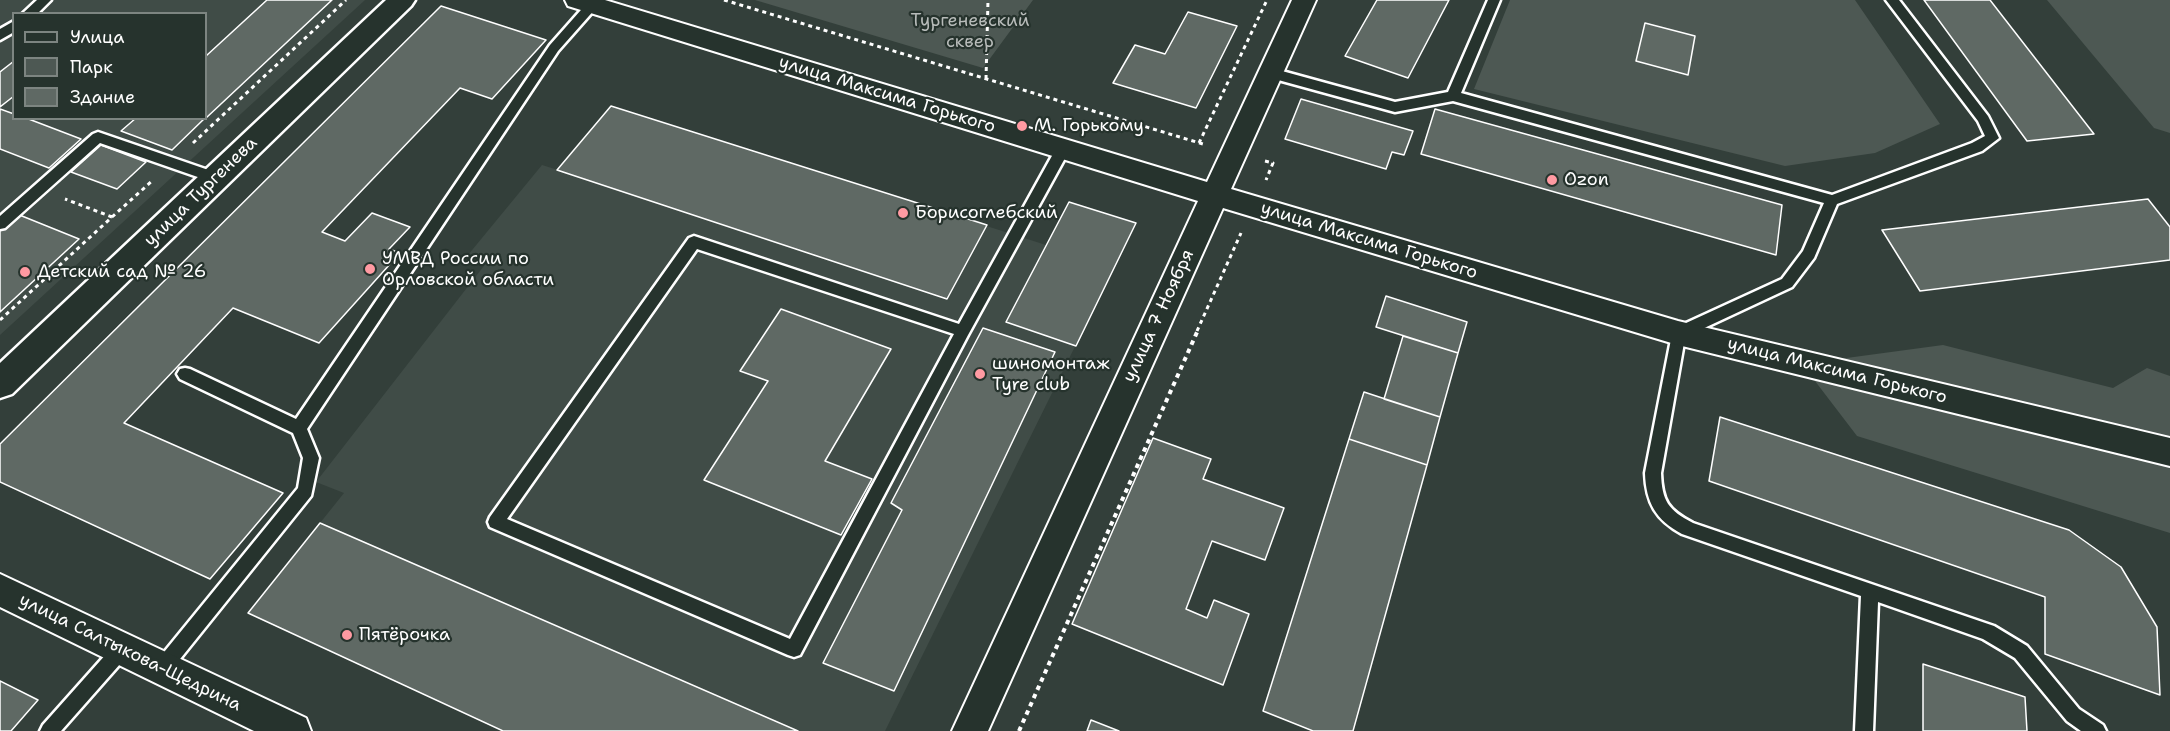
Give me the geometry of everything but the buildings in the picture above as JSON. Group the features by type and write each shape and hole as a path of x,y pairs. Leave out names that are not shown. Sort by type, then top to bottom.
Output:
{"main road":[{"name":"улица Тургенева","path":"0,384 402,0"}],"street":[{"name":"улица 7 Ноября","path":"970,731 1304,0"},
{"name":"улица Максима Горького","path":"584,2 1214,195 1678,333 2170,452"},
{"name":"улица Салтыкова-Щедрина","path":"0,590 293,731"}],"lane":[{"path":"30,12 45,0"},
{"path":"1453,96 1494,0"},
{"path":"1271,73 1395,107 1453,96 1832,200 1977,147 1992,138 1983,119 1892,0"},
{"path":"299,428 584,2"},
{"path":"0,36 12,27"},
{"path":"0,224 98,137 215,178"},
{"path":"963,331 694,242 496,522 794,649 963,331 1063,149"},
{"path":"1832,200 1809,254 1787,283 1678,333 1653,473 1653,491 1660,508 1668,519 1688,529 1988,632 2020,652 2073,715 2097,731"},
{"path":"162,668 305,491 311,458 299,428 185,374"},
{"path":"1864,731 1870,592"},
{"path":"49,731 122,650"}],"path":[{"path":"0,320 346,0"},
{"path":"724,0 1273,163 1254,207"},
{"path":"986,79 988,0"},
{"path":"1199,142 1267,0"},
{"path":"39,189 112,217"},
{"path":"1019,731 1237,241"}],"shaded area":[{"path":"0,0 365,0 0,335"},
{"path":"611,106 1046,245 1069,202 1136,223 885,731 503,731 248,613 344,493 316,482 487,262 468,255 542,165 558,170"}],"green space":[{"name":"Тургеневский сквер","path":"755,0 1033,0 983,68"},
{"path":"1510,0 1855,0 1940,124 1875,153 1785,166 1474,89"},
{"path":"2047,0 2170,0 2170,133 2154,128"},
{"path":"1943,345 2113,388 2147,368 2170,376 2170,533 1857,436 1802,364"}],"place":[{"name":"М. Горькому","path":"1022,126"},
{"name":"Ozon","path":"1552,180"},
{"name":"Борисоглебский","path":"903,213"},
{"name":"УМВД России по Орловской области","path":"370,269"},
{"name":"Детский сад № 26","path":"25,272"},
{"name":"шиномонтаж Tyre club","path":"980,374"},
{"name":"Пятёрочка","path":"347,635"}]}
